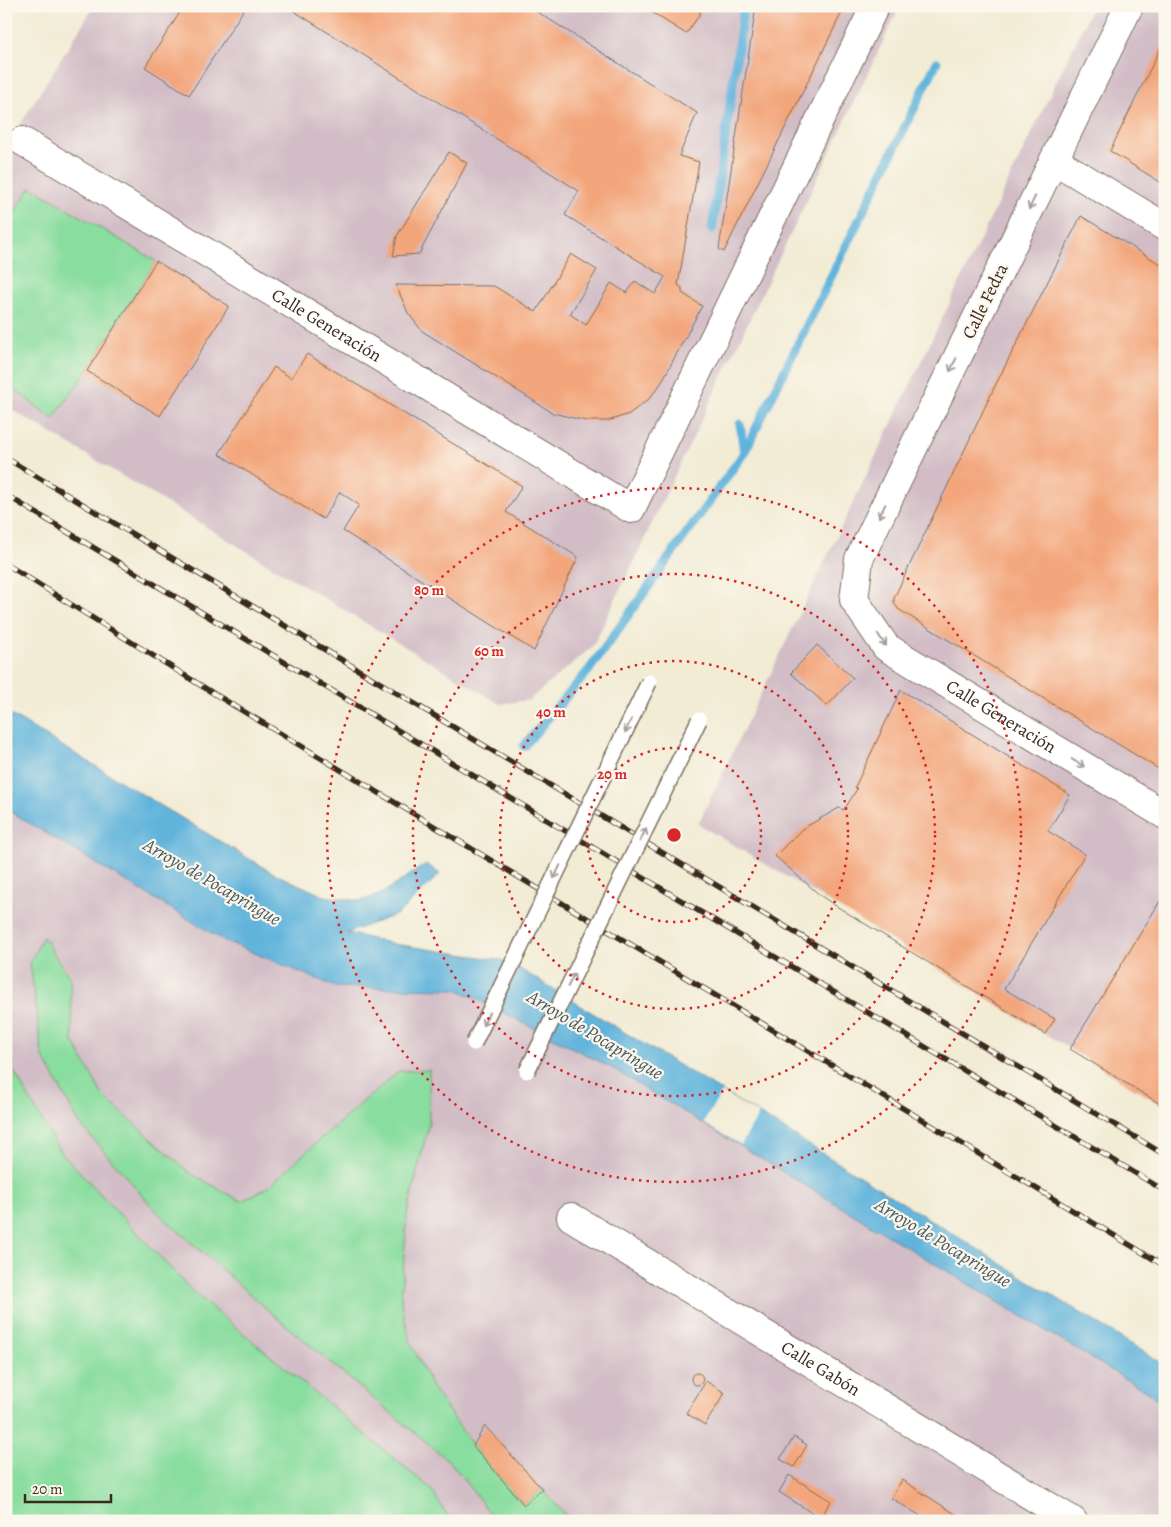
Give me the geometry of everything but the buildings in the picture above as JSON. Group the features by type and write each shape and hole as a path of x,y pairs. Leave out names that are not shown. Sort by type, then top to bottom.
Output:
{"street":[{"name":"Calle Generación","path":"22,140 631,509 875,6"},
{"name":"Calle Fedra","path":"854,600 859,559 1129,6"},
{"path":"1054,160 1165,227"},
{"name":"Calle Generación","path":"854,600 886,646 1165,815"},
{"name":"Calle Gabón","path":"570,1217 1073,1521"}],"lane":[{"path":"474,1043 649,682"},
{"path":"527,1071 699,720"}],"shaded area":[{"path":"94,6 900,6 593,646 529,700 500,704 6,406 6,147"},
{"path":"1093,6 1165,6 1165,1107 698,824"},
{"path":"6,809 223,940 336,987 457,989 608,1066 1165,1403 1165,1521 6,1521"}],"green space":[{"path":"31,187 156,261 87,371 53,419 6,383 6,224"},
{"path":"43,937 70,978 73,1041 103,1096 190,1173 241,1201 267,1188 399,1071 429,1070 429,1123 407,1214 401,1301 410,1341 432,1387 473,1446 524,1505 542,1489 571,1521 496,1521 450,1462 278,1319 158,1213 80,1124 42,1055 30,962"},
{"path":"6,1007 13,1070 59,1150 192,1291 430,1488 451,1521 6,1521"}],"water":[{"name":"Arroyo de Pocapringue","path":"6,712 271,872 324,896 361,901 383,893 426,864 440,874 398,914 347,933 394,944 507,961 1165,1365 1165,1403 608,1066 457,989 336,987 223,940 6,809"}],"pier":[{"path":"722,1092 759,1114 741,1145 703,1123"}],"waterway":[{"path":"712,229 744,6"},
{"path":"744,453 937,62"},
{"path":"524,746 589,670 744,453 740,424"}],"railway":[{"path":"6,458 1165,1155"},
{"path":"6,495 1165,1191"},
{"path":"6,564 213,693 1165,1266"}]}
